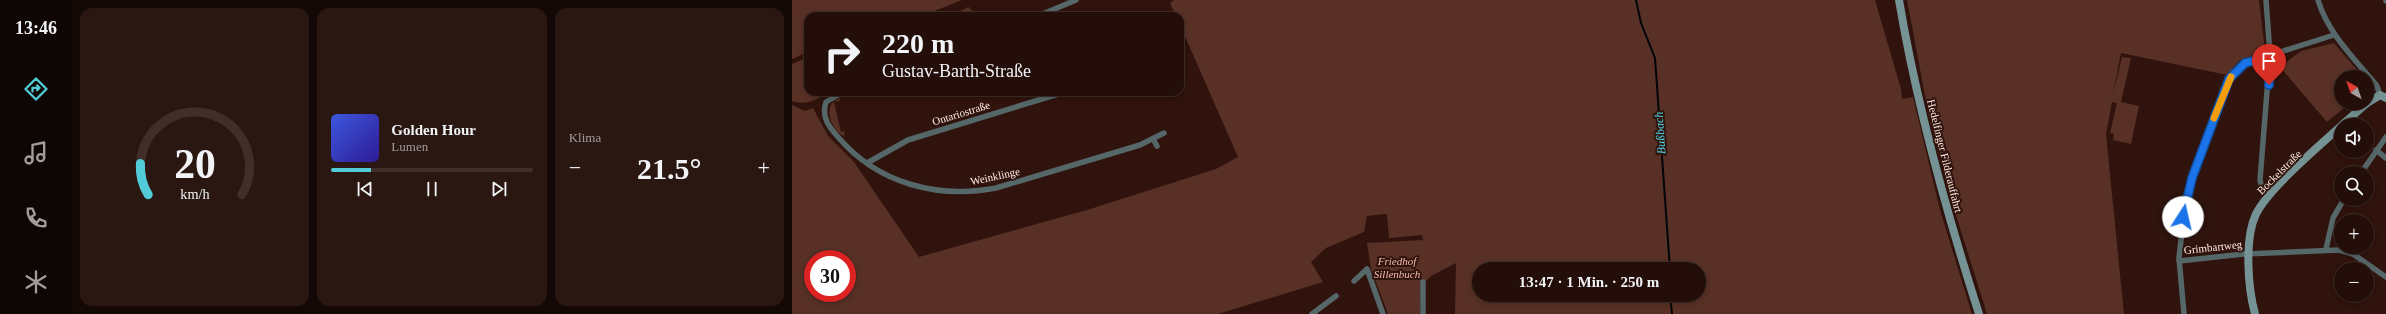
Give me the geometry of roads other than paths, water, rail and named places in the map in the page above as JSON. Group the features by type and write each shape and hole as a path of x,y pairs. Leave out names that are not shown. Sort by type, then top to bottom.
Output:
{"main road":[{"name":"Hedelfinger Filderauffahrt","path":"1899,0 1916,86 1941,188 1979,314"},
{"name":"Bockelstraße","path":"2351,118 2359,110"},
{"name":"Bockelstraße","path":"2255,314 2251,292 2249,254 2252,225 2258,212 2268,197 2334,134"}],"street":[{"path":"1048,12 1076,0"},
{"path":"2266,0 2270,54 2260,180 2263,192 2268,197"},
{"path":"2318,0 2322,13 2334,35 2377,86 2383,96"},
{"path":"2184,314 2179,261 2185,204 2190,184 2229,79 2245,63 2334,35"},
{"name":"Weinklinge","path":"835,96 829,99 824,107 825,118 832,130 851,150 867,164 890,177 921,188 944,192 976,192 996,188 1140,145 1164,133"},
{"name":"Ontariostraße","path":"867,164 908,140 1052,96"},
{"path":"2366,166 2386,137"},
{"path":"1153,139 1157,146"},
{"path":"2376,150 2386,158"},
{"path":"2326,249 2333,218 2340,206"},
{"name":"Grimbartweg","path":"2179,261 2249,254 2326,249 2353,254 2386,277"},
{"path":"1354,280 1367,269 1384,314"},
{"path":"1423,282 1423,314"},
{"path":"1312,314 1336,296"}],"waterway":[{"name":"Bußbach","path":"1636,0 1641,23 1655,58 1670,262"},
{"name":"Bußbach","path":"1671,302 1672,314"}],"park label":[{"name":"Friedhof Sillenbuch","path":"1397,267"}]}
